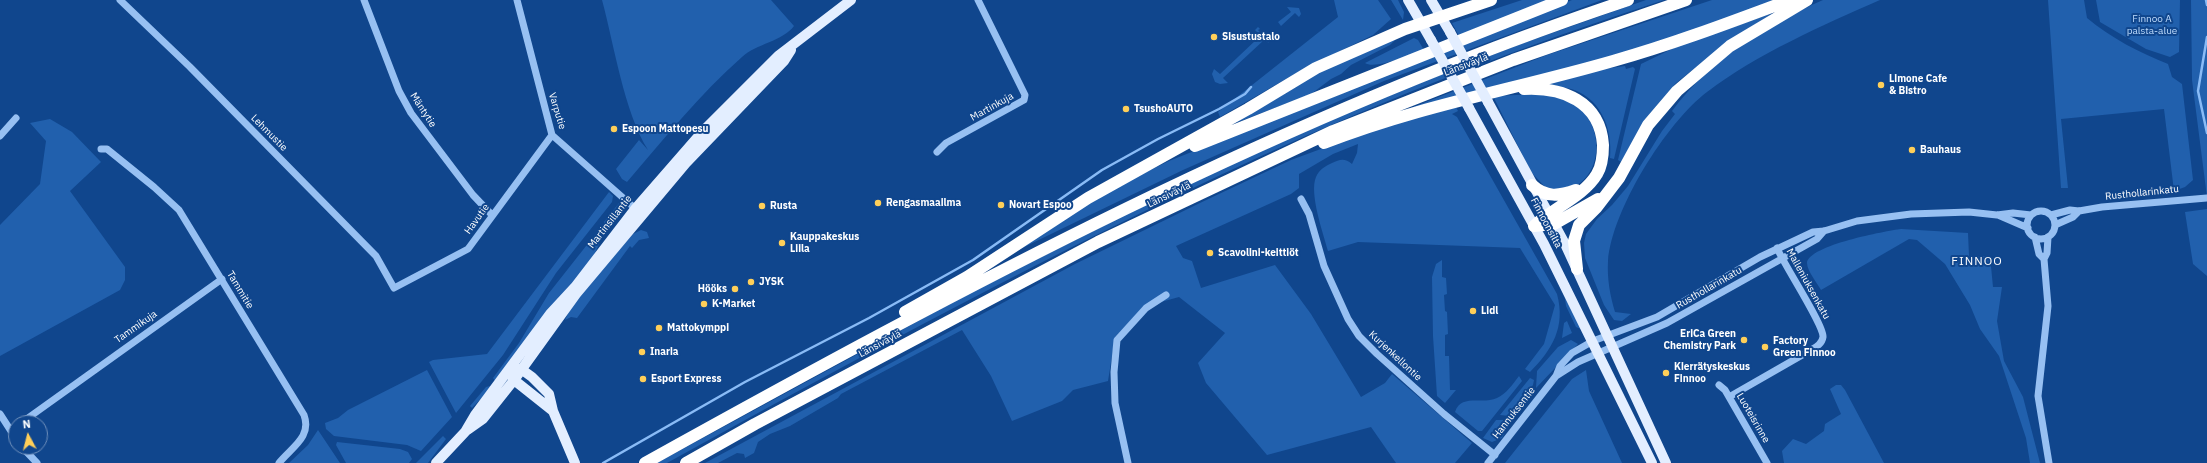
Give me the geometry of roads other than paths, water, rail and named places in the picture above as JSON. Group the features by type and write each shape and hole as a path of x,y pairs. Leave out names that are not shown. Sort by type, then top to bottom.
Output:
{"highway":[{"path":"811,372 839,349 967,277 1070,210 1316,68 1441,15 1491,0"},
{"path":"1146,167 1210,139 1562,0"},
{"name":"Länsiväylä","path":"645,463 992,275 1206,169 1412,79 1515,39 1628,0"},
{"name":"Länsiväylä","path":"686,463 1098,242 1215,186 1367,117 1513,60 1686,0"},
{"path":"1215,186 1336,139 1422,110 1612,61 1666,45 1790,0"},
{"path":"1577,269 1574,241 1576,232 1619,178 1648,125 1692,77 1739,40 1806,0"},
{"path":"1502,90 1533,88 1552,90 1567,94 1591,111 1599,124 1603,150 1598,173 1587,187 1551,218"},
{"path":"1532,185 1539,191 1554,196 1587,187"},
{"path":"1534,226 1551,218 1591,204 1606,193"}],"main road":[{"name":"Martinsillantie","path":"436,463 465,432 550,314 639,212 784,61 794,45 851,0"},
{"name":"Finnoonsilta","path":"1408,0 1534,226 1593,341 1652,463"},
{"name":"Finnoonsilta","path":"1431,0 1441,15 1577,269 1666,463"},
{"name":"Martinsillantie","path":"465,432 483,419 514,380 576,294 639,212"},
{"path":"553,411 514,380 509,369 521,369 549,394 553,411 575,463"}],"street":[{"name":"Lehmustie","path":"120,0 190,67 376,256 394,288"},
{"name":"Mäntytie","path":"364,0 399,91 410,113 473,195 492,215"},
{"name":"Varputie","path":"517,0 552,135 639,212"},
{"name":"Martinkuja","path":"937,152 946,143 1024,100 1025,95 978,0"},
{"path":"0,136 16,118"},
{"name":"Havutie","path":"394,288 401,286 468,249 552,135"},
{"name":"Tammitie","path":"101,149 107,149 154,187 179,210 222,278 304,415 307,424 300,440 278,463"},
{"name":"Rusthollarinkatu","path":"2051,215 2070,210 2079,211 2102,207 2207,198"},
{"name":"Kurjenkellontie","path":"1301,199 1309,214 1324,266 1345,313 1360,336 1377,354 1444,414 1495,455"},
{"path":"2044,259 2038,254 2035,237 2028,228 2031,215 2041,211 2051,215 2055,225 2053,232 2048,237 2047,253 2044,259 2048,306 2038,396 2049,463"},
{"name":"Rusthollarinkatu","path":"2055,225 2073,217 2079,211"},
{"name":"Rusthollarinkatu","path":"1608,336 1657,317 1777,248 1814,232 1824,231 1845,223 1883,216 1970,212 1998,215 2013,213 2031,215"},
{"name":"Rusthollarinkatu","path":"1998,215 2028,228"},
{"name":"Rusthollarinkatu","path":"1598,353 1667,323 1817,239 1824,231"},
{"path":"2035,237 2048,237"},
{"name":"Malleniuksenkatu","path":"1730,397 1811,350 1822,342 1823,336 1819,324 1777,248"},
{"name":"Tammikuja","path":"32,415 222,278"},
{"path":"1128,463 1114,403 1114,372 1117,340 1146,308 1166,295"},
{"name":"Hannuksentie","path":"1488,463 1556,376 1560,366 1572,353 1593,341 1608,336"},
{"name":"Hannuksentie","path":"1556,376 1578,362 1598,353"},
{"name":"Luoteisrinne","path":"1719,385 1730,397 1767,463"},
{"path":"0,414 8,423"},
{"path":"29,455 36,463"}],"waterway":[{"path":"2206,0 2207,5"},
{"path":"2207,37 2198,91 2207,133"},
{"path":"603,463 745,382 869,318 973,260 1102,170 1158,139 1219,109 1245,94 1251,87"}],"place":[{"name":"Sisustustalo","path":"1214,37"},
{"name":"Limone Cafe & Bistro","path":"1881,85"},
{"name":"TsushoAUTO","path":"1126,109"},
{"name":"Espoon Mattopesu","path":"614,129"},
{"name":"Bauhaus","path":"1912,150"},
{"name":"Rengasmaailma","path":"878,203"},
{"name":"Novart Espoo","path":"1001,205"},
{"name":"Rusta","path":"762,206"},
{"name":"Kauppakeskus Liila","path":"782,243"},
{"name":"Scavolini-keittiöt","path":"1210,253"},
{"name":"JYSK","path":"751,282"},
{"name":"Hööks","path":"735,289"},
{"name":"K-Market","path":"704,304"},
{"name":"Lidl","path":"1473,311"},
{"name":"Mattokymppi","path":"659,328"},
{"name":"EriCa Green Chemistry Park","path":"1744,340"},
{"name":"Factory Green Finnoo","path":"1765,347"},
{"name":"Inaria","path":"642,352"},
{"name":"Kierrätyskeskus Finnoo","path":"1666,373"},
{"name":"Esport Express","path":"643,379"}],"district":[{"name":"FINNOO","path":"1977,262"}],"park label":[{"name":"Finnoo A palsta-alue","path":"2152,24"}]}
